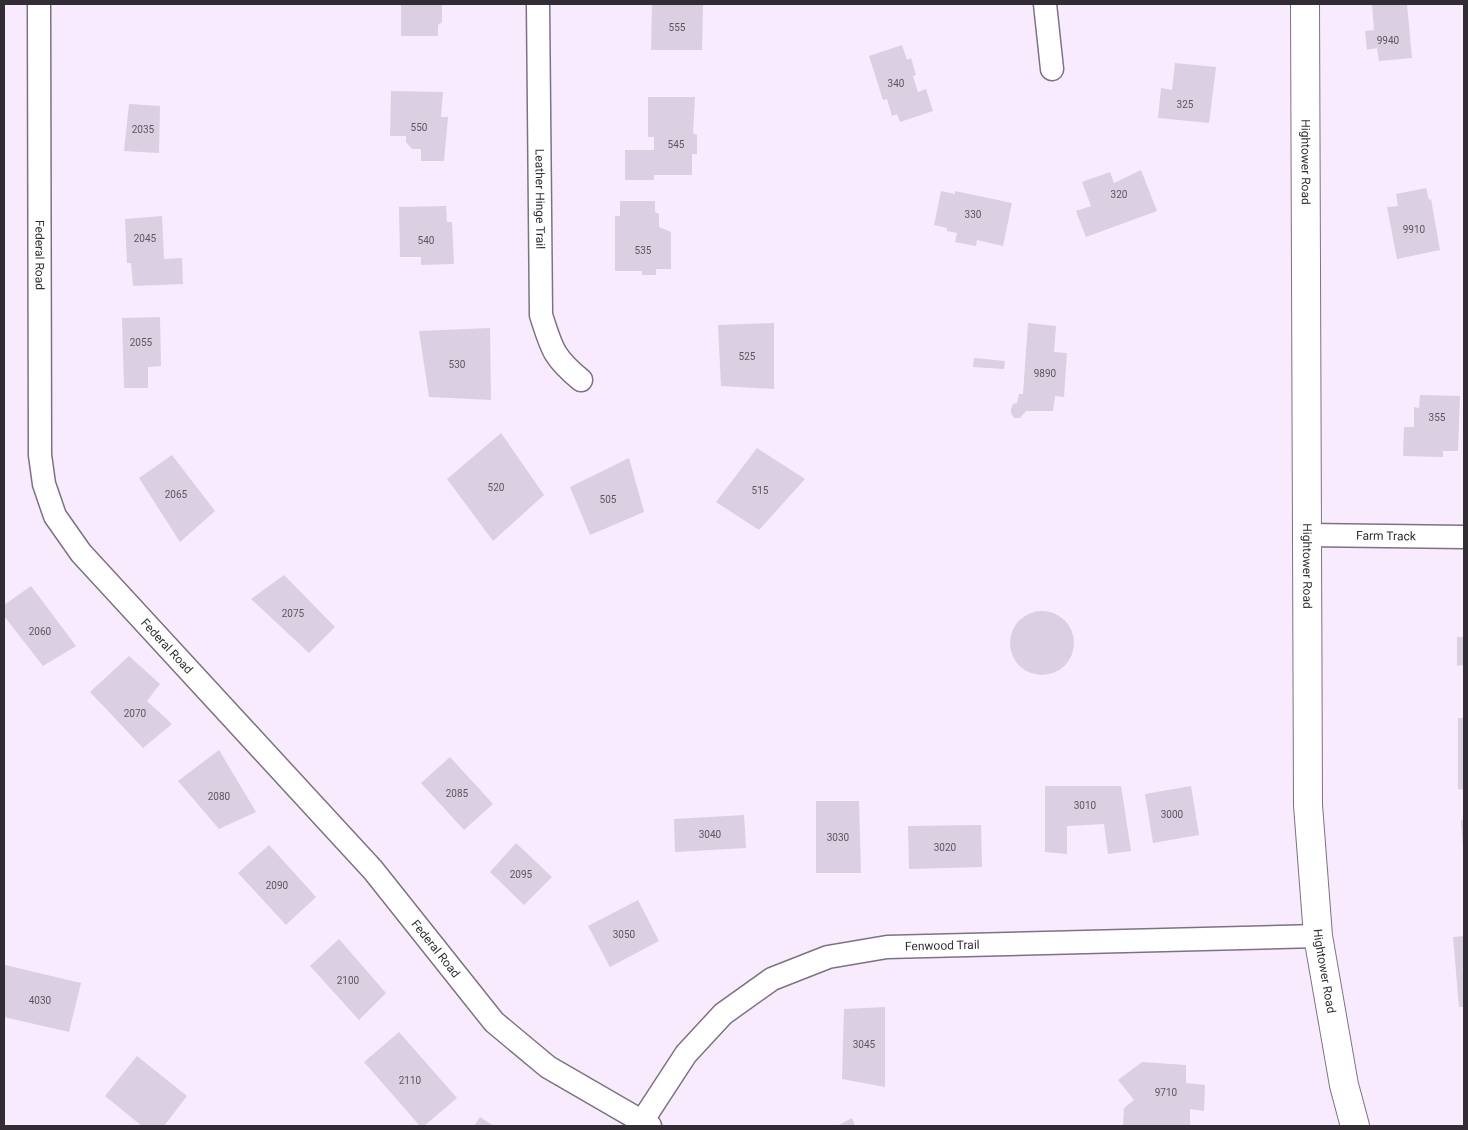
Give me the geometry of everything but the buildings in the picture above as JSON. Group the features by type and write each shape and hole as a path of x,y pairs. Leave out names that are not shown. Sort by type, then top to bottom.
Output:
{"street":[{"name":"Federal Road","path":"38,4 40,455 44,484 56,516 81,553 373,870 494,1022 548,1067 644,1125"},
{"name":"Leather Hinge Trail","path":"538,4 540,316 553,352 565,367 581,380"},
{"path":"1045,4 1052,69"},
{"name":"Hightower Road","path":"1305,4 1308,805 1318,936 1344,1085 1355,1126"},
{"name":"Farm Track","path":"1307,535 1464,537"},
{"name":"Fenwood Trail","path":"644,1125 686,1054 723,1014 772,979 828,957 887,948 1318,936"}]}
